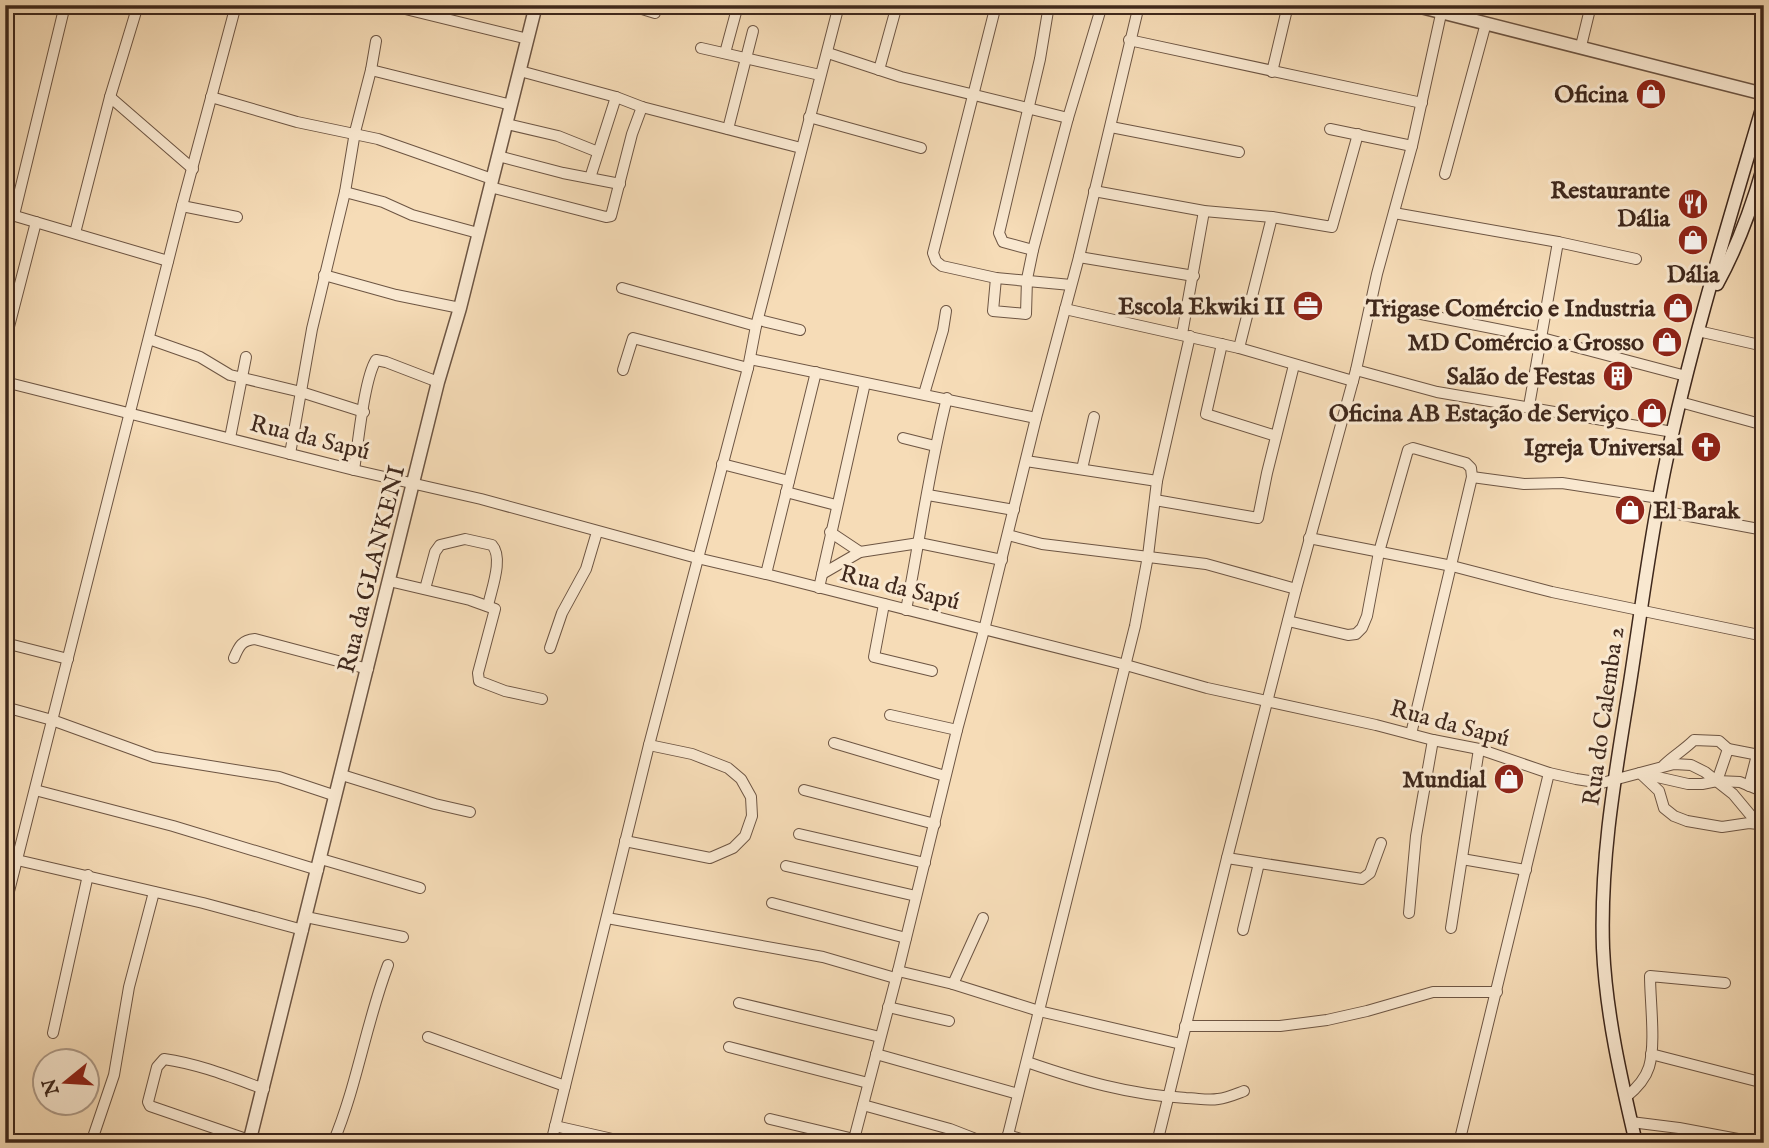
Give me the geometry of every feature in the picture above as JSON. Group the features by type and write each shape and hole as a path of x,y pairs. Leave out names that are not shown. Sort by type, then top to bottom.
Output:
{"street":[{"path":"65,5 9,214 168,261"},
{"path":"75,233 110,97 138,5"},
{"path":"5,907 182,206 236,5"},
{"path":"389,5 528,38"},
{"name":"Rua da GLANKENI","path":"249,1142 536,5"},
{"path":"629,5 654,13"},
{"path":"725,53 738,5"},
{"path":"551,1143 649,745 839,5"},
{"path":"879,70 897,5"},
{"path":"996,5 933,253 942,266 996,278 1071,285"},
{"path":"1033,250 1003,242 999,233 1049,5"},
{"path":"996,278 993,311 1023,315 1027,312 1027,279 1033,250 1102,5"},
{"path":"770,1119 853,1141 1079,257 1139,5"},
{"path":"1272,72 1289,5"},
{"path":"1413,5 1442,9 1486,23 1764,94"},
{"path":"1581,46 1591,5"},
{"path":"1157,1143 1309,538 1356,370 1412,146 1442,9"},
{"path":"1445,174 1486,23"},
{"path":"728,130 753,31"},
{"path":"1129,40 1422,103"},
{"path":"290,454 324,275 345,192 355,132 376,41"},
{"path":"701,48 820,75"},
{"path":"828,53 879,70 1068,118"},
{"path":"371,70 511,105"},
{"path":"520,71 616,97 642,107 801,148"},
{"path":"110,97 193,169"},
{"path":"211,97 297,122 355,132 491,183 609,217 642,107"},
{"path":"590,178 616,97"},
{"name":"Rua do Calemba 2","path":"1636,1143 1608,1005 1603,948 1603,892 1613,780 1658,504 1673,432 1698,331 1764,102"},
{"path":"809,117 921,148"},
{"path":"507,124 558,136 598,152"},
{"path":"1111,127 1238,152"},
{"path":"1330,129 1412,146"},
{"path":"1094,191 1205,211 1272,217 1332,227 1358,134"},
{"path":"498,156 620,184"},
{"name":"Rua do Calemba 2","path":"1708,299 1735,250 1764,165"},
{"path":"1741,179 1758,184"},
{"path":"345,192 383,202 412,215 478,233"},
{"path":"182,206 237,217"},
{"path":"1032,1143 1007,1139 1126,665 1148,556 1157,481 1186,335 1205,211"},
{"path":"1394,213 1558,242 1636,259"},
{"path":"1239,348 1272,217"},
{"path":"5,342 36,222"},
{"path":"1529,406 1558,242"},
{"path":"1079,257 1194,276"},
{"path":"324,275 396,296 460,308"},
{"path":"622,288 757,323 800,330"},
{"path":"1371,304 1542,338 1686,376"},
{"path":"1065,309 1239,348 1353,381"},
{"path":"924,394 946,311"},
{"path":"1698,331 1764,346"},
{"path":"623,370 633,338 749,363 816,372 947,398 1036,418"},
{"path":"149,339 200,357 224,372 364,412"},
{"path":"1222,344 1206,414 1276,436"},
{"path":"230,438 246,357"},
{"path":"354,470 372,366 378,359 439,382"},
{"path":"1155,500 1258,518 1294,365"},
{"path":"1356,370 1437,392 1673,432"},
{"path":"766,573 816,372"},
{"name":"Rua da Sapú","path":"5,382 354,470 481,499 597,532 1126,665 1207,688 1479,748 1549,773 1602,783 1640,773 1661,774"},
{"path":"819,587 865,383"},
{"path":"905,610 935,446 947,398"},
{"path":"1680,402 1764,425"},
{"path":"1082,469 1094,417"},
{"path":"903,438 935,446"},
{"path":"1288,621 1348,635 1356,634 1367,616 1379,552 1408,450 1413,448 1466,463 1471,468 1472,477 1411,734"},
{"path":"1026,461 1157,481"},
{"path":"722,464 836,505"},
{"path":"1472,477 1524,484 1562,483 1764,530"},
{"path":"928,495 1014,510"},
{"path":"550,648 562,612 586,569 597,532"},
{"path":"830,532 860,552"},
{"path":"1008,535 1042,544 1114,555 1148,556 1206,564 1296,589"},
{"path":"1309,538 1452,566 1552,592 1764,636"},
{"path":"425,589 435,552 440,545 465,539 492,545 497,551 496,568 488,606"},
{"path":"822,574 860,552 919,543 1002,560"},
{"path":"389,581 495,609 478,673 479,681 505,691 542,699"},
{"path":"884,604 874,657 932,671"},
{"path":"234,658 241,644 255,639 368,669"},
{"path":"5,643 68,659"},
{"path":"5,707 52,720 154,757 279,777 336,796"},
{"path":"890,715 957,730"},
{"path":"1409,913 1416,836 1433,740"},
{"path":"1749,786 1760,756 1728,749 1719,741 1694,740 1661,774 1660,791 1664,808 1687,821 1731,827 1749,823 1761,825"},
{"path":"834,743 945,776"},
{"path":"625,841 710,858 733,848 739,842 745,835 752,816 751,797 741,779 728,768 700,757 649,745"},
{"path":"1451,928 1479,748"},
{"path":"1717,781 1728,749"},
{"path":"1661,774 1674,764 1691,765 1733,794 1761,825"},
{"path":"1460,1143 1549,773"},
{"path":"1640,773 1660,791"},
{"path":"1661,774 1703,785 1717,781 1740,782 1764,792"},
{"path":"341,775 470,812"},
{"path":"35,790 420,888"},
{"path":"804,790 935,824"},
{"path":"799,834 925,863"},
{"path":"1227,858 1362,879 1370,873 1381,843"},
{"path":"1462,859 1526,870"},
{"path":"17,860 255,915 403,937"},
{"path":"1243,930 1259,863"},
{"path":"786,866 916,896"},
{"path":"53,1033 88,875"},
{"path":"92,1143 114,1076 130,987 154,892"},
{"path":"772,903 905,938"},
{"path":"607,918 823,957 896,975 953,984 1039,1011 1181,1044"},
{"path":"953,984 983,918"},
{"path":"333,1143 351,1094 354,1074 388,965"},
{"path":"1626,1097 1644,1079 1651,1054 1650,976 1725,983"},
{"path":"1185,1026 1280,1026 1327,1020 1433,992 1497,992"},
{"path":"740,1003 880,1038"},
{"path":"888,1007 949,1021"},
{"path":"428,1037 565,1086"},
{"path":"729,1047 868,1083"},
{"path":"876,1054 1018,1094"},
{"path":"1651,1054 1764,1083"},
{"path":"249,1142 150,1106 148,1102 157,1067 164,1059 174,1060 203,1067 264,1089"},
{"path":"1027,1062 1080,1081 1167,1098 1220,1099 1244,1091"},
{"path":"863,1105 950,1129 986,1143"},
{"path":"1631,1122 1761,1143 1764,1138"},
{"path":"555,1126 630,1143"}],"place":[{"name":"Oficina","path":"1651,94"},
{"name":"Restaurante Dália","path":"1693,204"},
{"name":"Dália","path":"1693,240"},
{"name":"Escola Ekwiki II","path":"1308,306"},
{"name":"Trigase Comércio e Industria","path":"1678,308"},
{"name":"MD Comércio a Grosso","path":"1667,342"},
{"name":"Salão de Festas","path":"1618,376"},
{"name":"Oficina AB Estação de Serviço","path":"1652,413"},
{"name":"Igreja Universal","path":"1706,447"},
{"name":"El Barak","path":"1630,510"},
{"name":"Mundial","path":"1509,779"}]}
